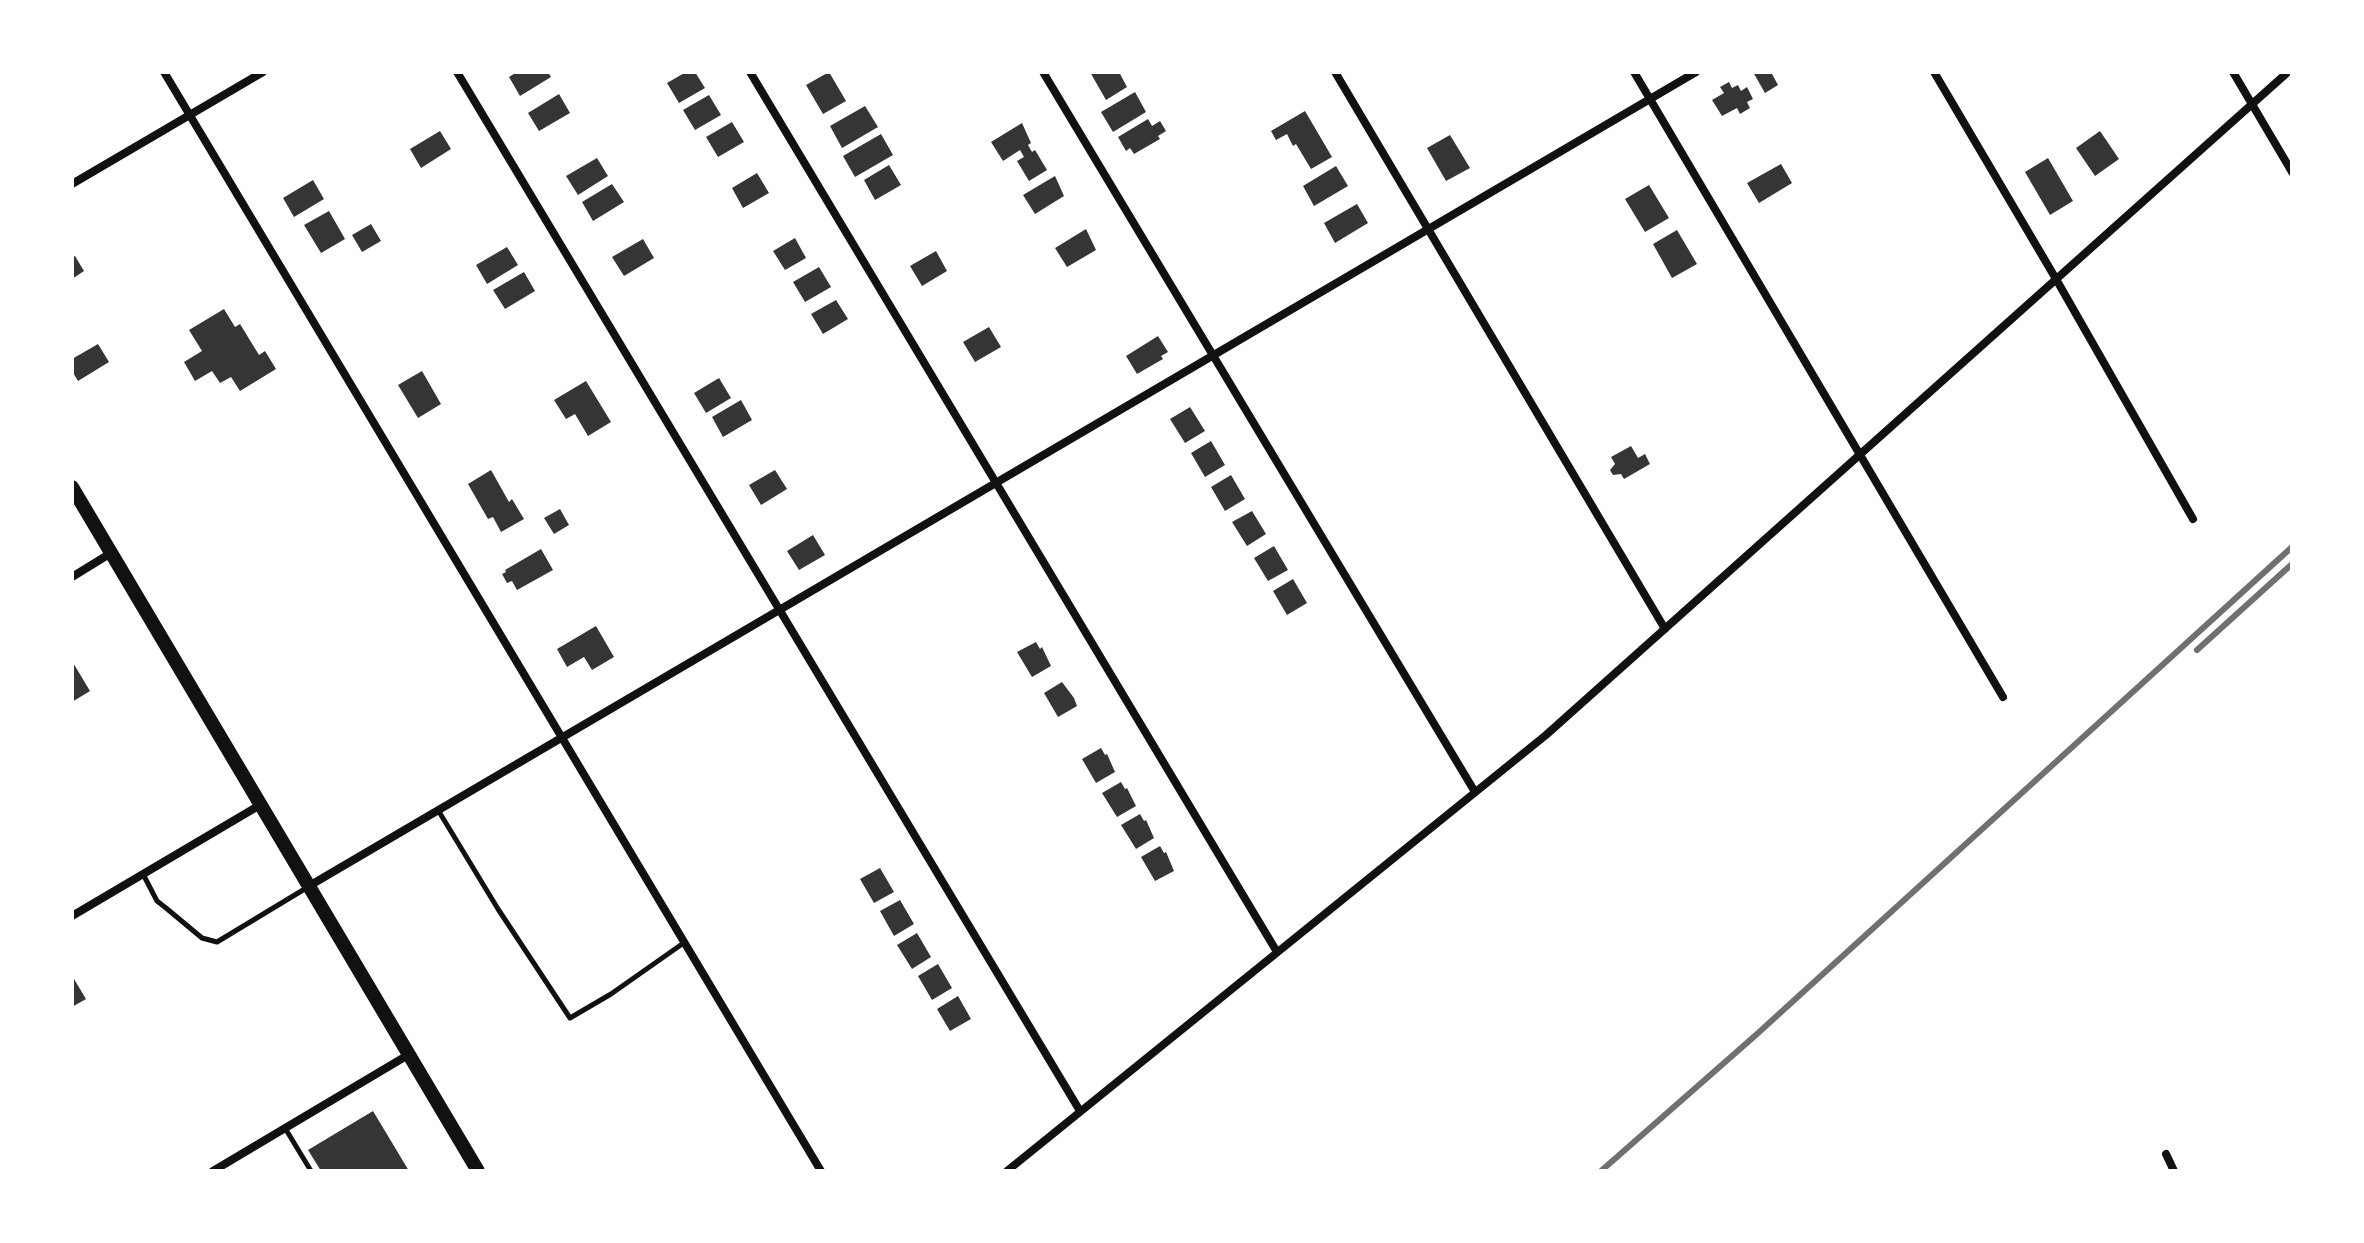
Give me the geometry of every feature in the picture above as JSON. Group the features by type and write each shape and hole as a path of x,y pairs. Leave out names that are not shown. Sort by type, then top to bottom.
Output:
{"main road":[{"path":"72,487 478,1171"}],"street":[{"path":"164,72 821,1171"},
{"path":"72,184 263,72"},
{"path":"457,72 1080,1111"},
{"path":"750,72 1277,952"},
{"path":"1043,72 1475,792"},
{"path":"1335,72 1665,629"},
{"path":"1634,72 2003,697"},
{"path":"308,887 1696,72"},
{"path":"1934,72 2193,519"},
{"path":"2233,72 2292,172"},
{"path":"1007,1171 1546,735 2288,72"},
{"path":"72,577 111,553"},
{"path":"72,916 260,805"},
{"path":"213,1171 408,1055"},
{"path":"2166,1154 2174,1171"}],"lane":[{"path":"438,810 570,1018 611,994 685,942"},
{"path":"143,874 157,901 202,938 217,942 308,887"},
{"path":"285,1128 311,1171"}],"building":[{"path":"517,72 548,72 551,77 520,96 509,77"},
{"path":"686,72 695,72 705,88 679,103 667,83"},
{"path":"829,72 846,101 823,114 806,85"},
{"path":"1090,72 1119,72 1127,87 1106,100"},
{"path":"1753,72 1771,72 1778,85 1765,93"},
{"path":"1729,82 1732,88 1738,85 1741,91 1747,87 1753,99 1747,102 1750,108 1740,114 1737,108 1722,116 1712,100 1724,93 1720,87"},
{"path":"1135,92 1146,112 1113,132 1101,112"},
{"path":"559,94 570,113 539,131 528,113"},
{"path":"709,95 721,115 695,130 683,110"},
{"path":"865,106 878,127 842,148 830,126"},
{"path":"1305,111 1332,157 1311,169 1287,134 1276,140 1271,131"},
{"path":"1148,119 1152,126 1160,121 1166,131 1158,136 1160,139 1134,154 1130,148 1126,151 1118,137"},
{"path":"732,122 744,142 718,157 706,137"},
{"path":"1022,123 1031,143 1028,145 1032,152 1035,150 1047,170 1029,181 1017,161 1024,157 1020,150 1003,161 991,142"},
{"path":"440,131 451,149 421,168 410,149"},
{"path":"2100,131 2119,159 2095,176 2076,148"},
{"path":"881,134 893,155 855,177 843,156"},
{"path":"1450,135 1470,168 1446,181 1427,148"},
{"path":"597,158 608,176 578,195 566,176"},
{"path":"2048,158 2073,201 2050,215 2025,172"},
{"path":"1781,164 1792,183 1759,203 1747,183"},
{"path":"889,165 901,185 875,200 864,180"},
{"path":"1336,166 1348,186 1314,206 1303,186"},
{"path":"757,173 769,193 743,208 732,188"},
{"path":"1055,176 1064,196 1035,214 1023,195"},
{"path":"313,180 324,199 294,217 283,198"},
{"path":"612,184 624,202 593,221 582,202"},
{"path":"1649,185 1669,218 1645,232 1625,199"},
{"path":"1357,204 1368,223 1335,243 1324,223"},
{"path":"329,211 345,239 321,253 304,225"},
{"path":"371,224 381,241 362,252 352,235"},
{"path":"1086,229 1096,250 1067,267 1055,248"},
{"path":"1677,230 1697,264 1672,278 1653,244"},
{"path":"795,238 806,258 785,270 773,251"},
{"path":"643,239 654,258 624,276 612,257"},
{"path":"507,247 518,265 487,284 476,265"},
{"path":"936,251 947,271 922,286 910,266"},
{"path":"75,256 84,271 72,279 72,258"},
{"path":"819,267 831,287 805,302 793,282"},
{"path":"524,272 535,291 505,309 493,290"},
{"path":"836,300 848,319 823,334 811,314"},
{"path":"224,309 235,327 240,324 259,355 265,351 276,369 240,391 231,377 220,383 212,371 195,381 184,362 202,351 189,330"},
{"path":"989,327 1001,347 975,362 963,342"},
{"path":"1158,336 1168,352 1161,356 1163,359 1137,374 1126,356"},
{"path":"98,344 109,362 78,381 72,371 72,359"},
{"path":"422,371 441,404 418,418 398,385"},
{"path":"719,378 731,398 706,413 694,393"},
{"path":"586,381 611,422 588,436 575,414 566,419 554,400"},
{"path":"741,400 752,420 723,437 712,417"},
{"path":"1190,407 1205,431 1185,443 1170,419"},
{"path":"1211,441 1225,465 1205,477 1191,453"},
{"path":"1631,446 1638,458 1645,454 1650,464 1624,479 1621,474 1613,475 1610,470 1615,464 1611,457"},
{"path":"491,470 509,502 512,499 524,519 501,532 493,517 488,519 468,484"},
{"path":"775,470 787,489 761,505 749,485"},
{"path":"1231,475 1245,499 1225,511 1211,487"},
{"path":"560,509 569,525 554,534 544,518"},
{"path":"1252,511 1266,534 1247,546 1232,522"},
{"path":"813,535 825,555 799,570 787,551"},
{"path":"1274,546 1288,570 1268,581 1254,558"},
{"path":"541,549 553,570 517,590 512,581 507,583 502,574 505,570"},
{"path":"1293,579 1307,603 1287,615 1273,591"},
{"path":"596,626 614,657 592,670 584,657 567,667 557,649"},
{"path":"1036,642 1040,649 1042,647 1051,666 1032,677 1017,652"},
{"path":"72,661 90,691 72,702"},
{"path":"1062,682 1077,706 1058,717 1044,693"},
{"path":"1101,748 1115,772 1096,783 1082,759"},
{"path":"1121,782 1136,806 1117,817 1102,793"},
{"path":"1140,814 1154,838 1136,849 1121,825"},
{"path":"1160,846 1174,871 1155,881 1141,857"},
{"path":"880,868 894,892 874,903 860,879"},
{"path":"900,900 914,924 894,936 880,911"},
{"path":"917,933 931,957 912,969 897,945"},
{"path":"938,964 952,988 932,1000 918,976"},
{"path":"72,980 86,999 72,1007"},
{"path":"958,996 971,1019 950,1031 937,1009"},
{"path":"373,1111 409,1171 321,1171 308,1150"}],"railway":[{"path":"1601,1171 1757,1034 2292,547"},
{"path":"2197,650 2292,564"}]}
